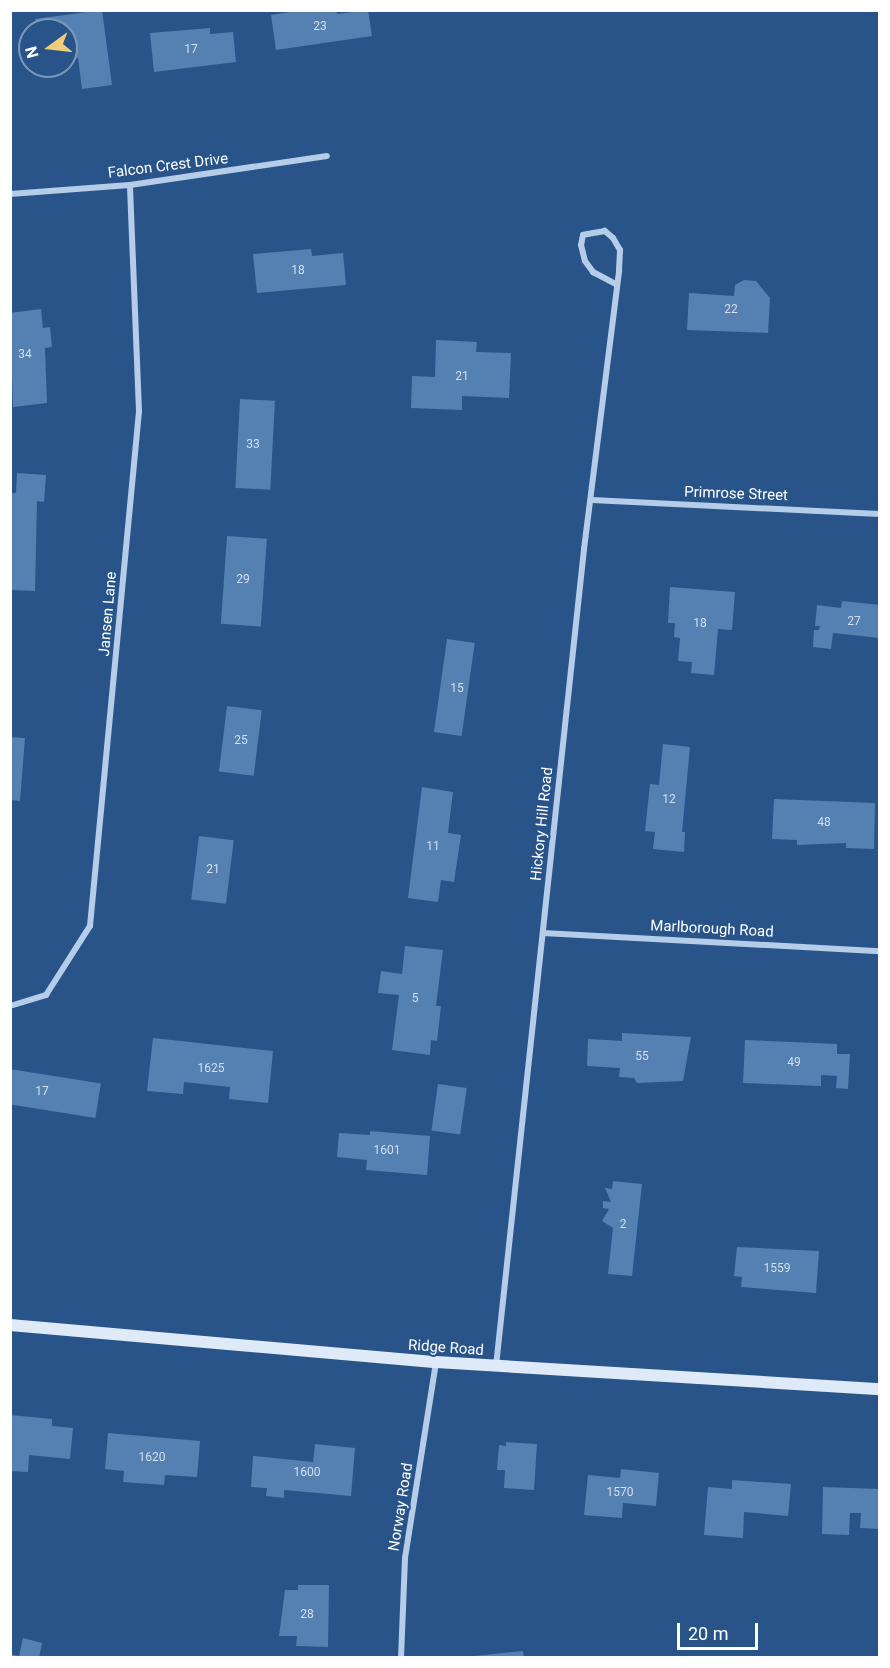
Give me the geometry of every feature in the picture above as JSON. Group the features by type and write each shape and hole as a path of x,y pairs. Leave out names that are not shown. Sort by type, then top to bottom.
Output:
{"main road":[{"name":"Ridge Road","path":"10,1325 436,1362 879,1389"}],"street":[{"name":"Falcon Crest Drive","path":"10,194 130,185 327,156"},
{"name":"Jansen Lane","path":"10,1006 46,995 90,927 139,411 130,185"},
{"name":"Hickory Hill Road","path":"496,1366 620,250 613,238 605,231 583,236 580,245 585,261 593,272 616,284"},
{"name":"Primrose Street","path":"592,500 879,514"},
{"name":"Marlborough Road","path":"543,933 879,951"},
{"name":"Norway Road","path":"401,1658 405,1558 436,1362"}],"building":[{"path":"102,10 112,85 82,89 78,58 78,18 42,18"},
{"path":"302,10 336,10 337,14 368,10 372,36 276,50 271,15"},
{"path":"210,28 210,34 233,32 236,62 154,72 150,33"},
{"path":"311,249 312,256 343,253 346,285 257,293 253,254"},
{"path":"744,280 756,281 770,298 768,333 687,330 689,293 734,296 735,285"},
{"path":"41,309 43,328 50,327 52,347 45,348 47,403 13,407 10,313"},
{"path":"436,340 477,342 476,352 511,353 509,398 462,396 462,410 411,408 412,376 435,377"},
{"path":"240,399 275,401 270,490 235,488"},
{"path":"17,473 46,475 44,502 37,501 35,591 10,590 10,493 16,493"},
{"path":"227,536 267,539 261,627 221,624"},
{"path":"670,587 735,592 732,630 718,629 714,675 691,673 692,662 678,661 680,638 674,637 675,623 668,623"},
{"path":"842,601 880,605 880,638 833,633 831,649 813,647 814,630 819,630 820,626 815,626 817,605 841,608"},
{"path":"447,639 475,643 462,736 434,732"},
{"path":"227,706 262,710 254,776 219,772"},
{"path":"10,737 25,738 20,801 10,800"},
{"path":"663,744 690,747 682,832 685,832 684,852 653,849 655,832 645,831 650,784 659,785"},
{"path":"422,787 453,792 448,833 461,835 454,882 441,880 438,902 408,898"},
{"path":"774,799 875,803 874,849 846,848 846,843 797,845 797,840 772,839"},
{"path":"199,836 234,840 226,904 191,900"},
{"path":"405,946 443,950 436,1006 441,1006 437,1041 431,1040 430,1055 392,1050 399,995 378,993 381,971 402,974"},
{"path":"622,1033 691,1037 683,1081 637,1083 634,1078 619,1077 620,1068 587,1066 588,1039 622,1041"},
{"path":"153,1038 273,1051 268,1103 229,1099 230,1087 184,1082 183,1094 147,1091"},
{"path":"745,1040 837,1044 837,1054 850,1054 848,1089 836,1088 837,1076 821,1075 821,1086 743,1083"},
{"path":"10,1069 101,1083 95,1118 10,1104"},
{"path":"438,1084 467,1088 460,1135 431,1131"},
{"path":"370,1131 430,1136 427,1175 366,1170 367,1160 337,1157 339,1133 370,1135"},
{"path":"613,1181 642,1184 632,1276 608,1274 613,1228 602,1221 609,1209 603,1208 603,1201 611,1202 605,1188 612,1189"},
{"path":"737,1247 819,1251 816,1293 741,1287 742,1277 734,1276"},
{"path":"10,1415 52,1419 52,1426 73,1428 70,1459 29,1455 28,1472 10,1471"},
{"path":"108,1433 200,1441 197,1477 165,1475 164,1485 123,1482 124,1471 105,1469"},
{"path":"506,1442 537,1444 534,1490 504,1488 505,1470 497,1470 499,1445 506,1446"},
{"path":"315,1444 355,1448 351,1496 284,1490 284,1498 266,1496 267,1488 251,1487 253,1456 313,1462"},
{"path":"621,1469 659,1473 656,1506 623,1503 622,1518 584,1515 588,1475 620,1478"},
{"path":"732,1480 791,1484 788,1516 744,1512 743,1538 704,1535 708,1487 732,1489"},
{"path":"823,1487 880,1489 880,1529 860,1528 861,1513 850,1513 849,1535 822,1534"},
{"path":"298,1585 329,1585 328,1647 296,1646 297,1636 279,1636 285,1590 298,1590"},
{"path":"23,1638 42,1643 39,1658 10,1658 10,1654 19,1656"},
{"path":"523,1651 524,1658 475,1658 474,1656"}]}
